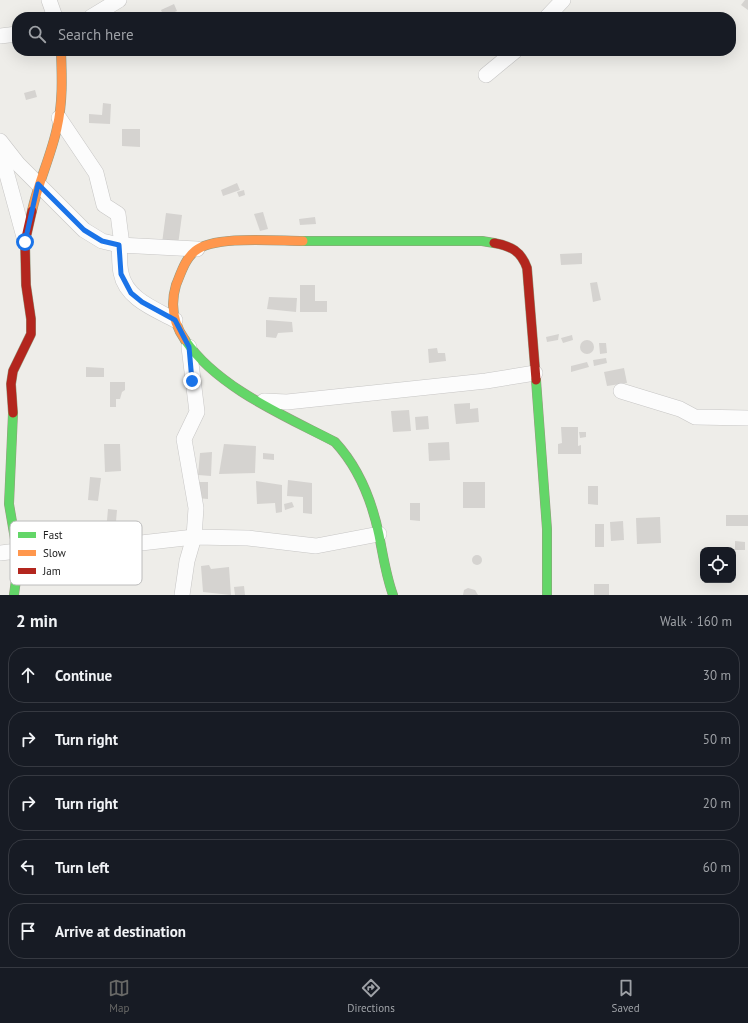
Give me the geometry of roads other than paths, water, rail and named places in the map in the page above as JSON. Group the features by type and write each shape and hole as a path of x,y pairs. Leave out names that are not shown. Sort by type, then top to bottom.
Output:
{"street":[{"path":"49,0 53,12"},
{"path":"99,12 119,0"},
{"path":"552,12 563,0"},
{"path":"0,36 12,35"},
{"path":"25,242 38,184 52,149 59,118 62,95 61,56"},
{"path":"486,75 509,56"},
{"path":"59,118 96,173 104,205 117,212 121,274 131,293 142,302 175,320"},
{"path":"0,141 18,164 84,230 102,241 120,245 197,249"},
{"path":"0,149 25,242 26,285 31,319 30,334 13,371 11,384 13,420 9,474 12,521"},
{"path":"393,595 385,573 379,534 365,489 349,458 336,442 232,385 189,347 175,320 172,307 174,293 183,268 189,257 197,249 208,243 228,241 482,241 509,246 524,257 527,266 547,529 547,595"},
{"path":"182,595 194,537 196,508 184,439 197,412 189,347"},
{"path":"259,401 287,402 486,381 535,373"},
{"path":"621,392 680,409 695,417 748,418"},
{"path":"142,542 194,537 248,538 316,546 379,534"},
{"path":"0,553 10,554"},
{"path":"14,595 15,585"}]}
